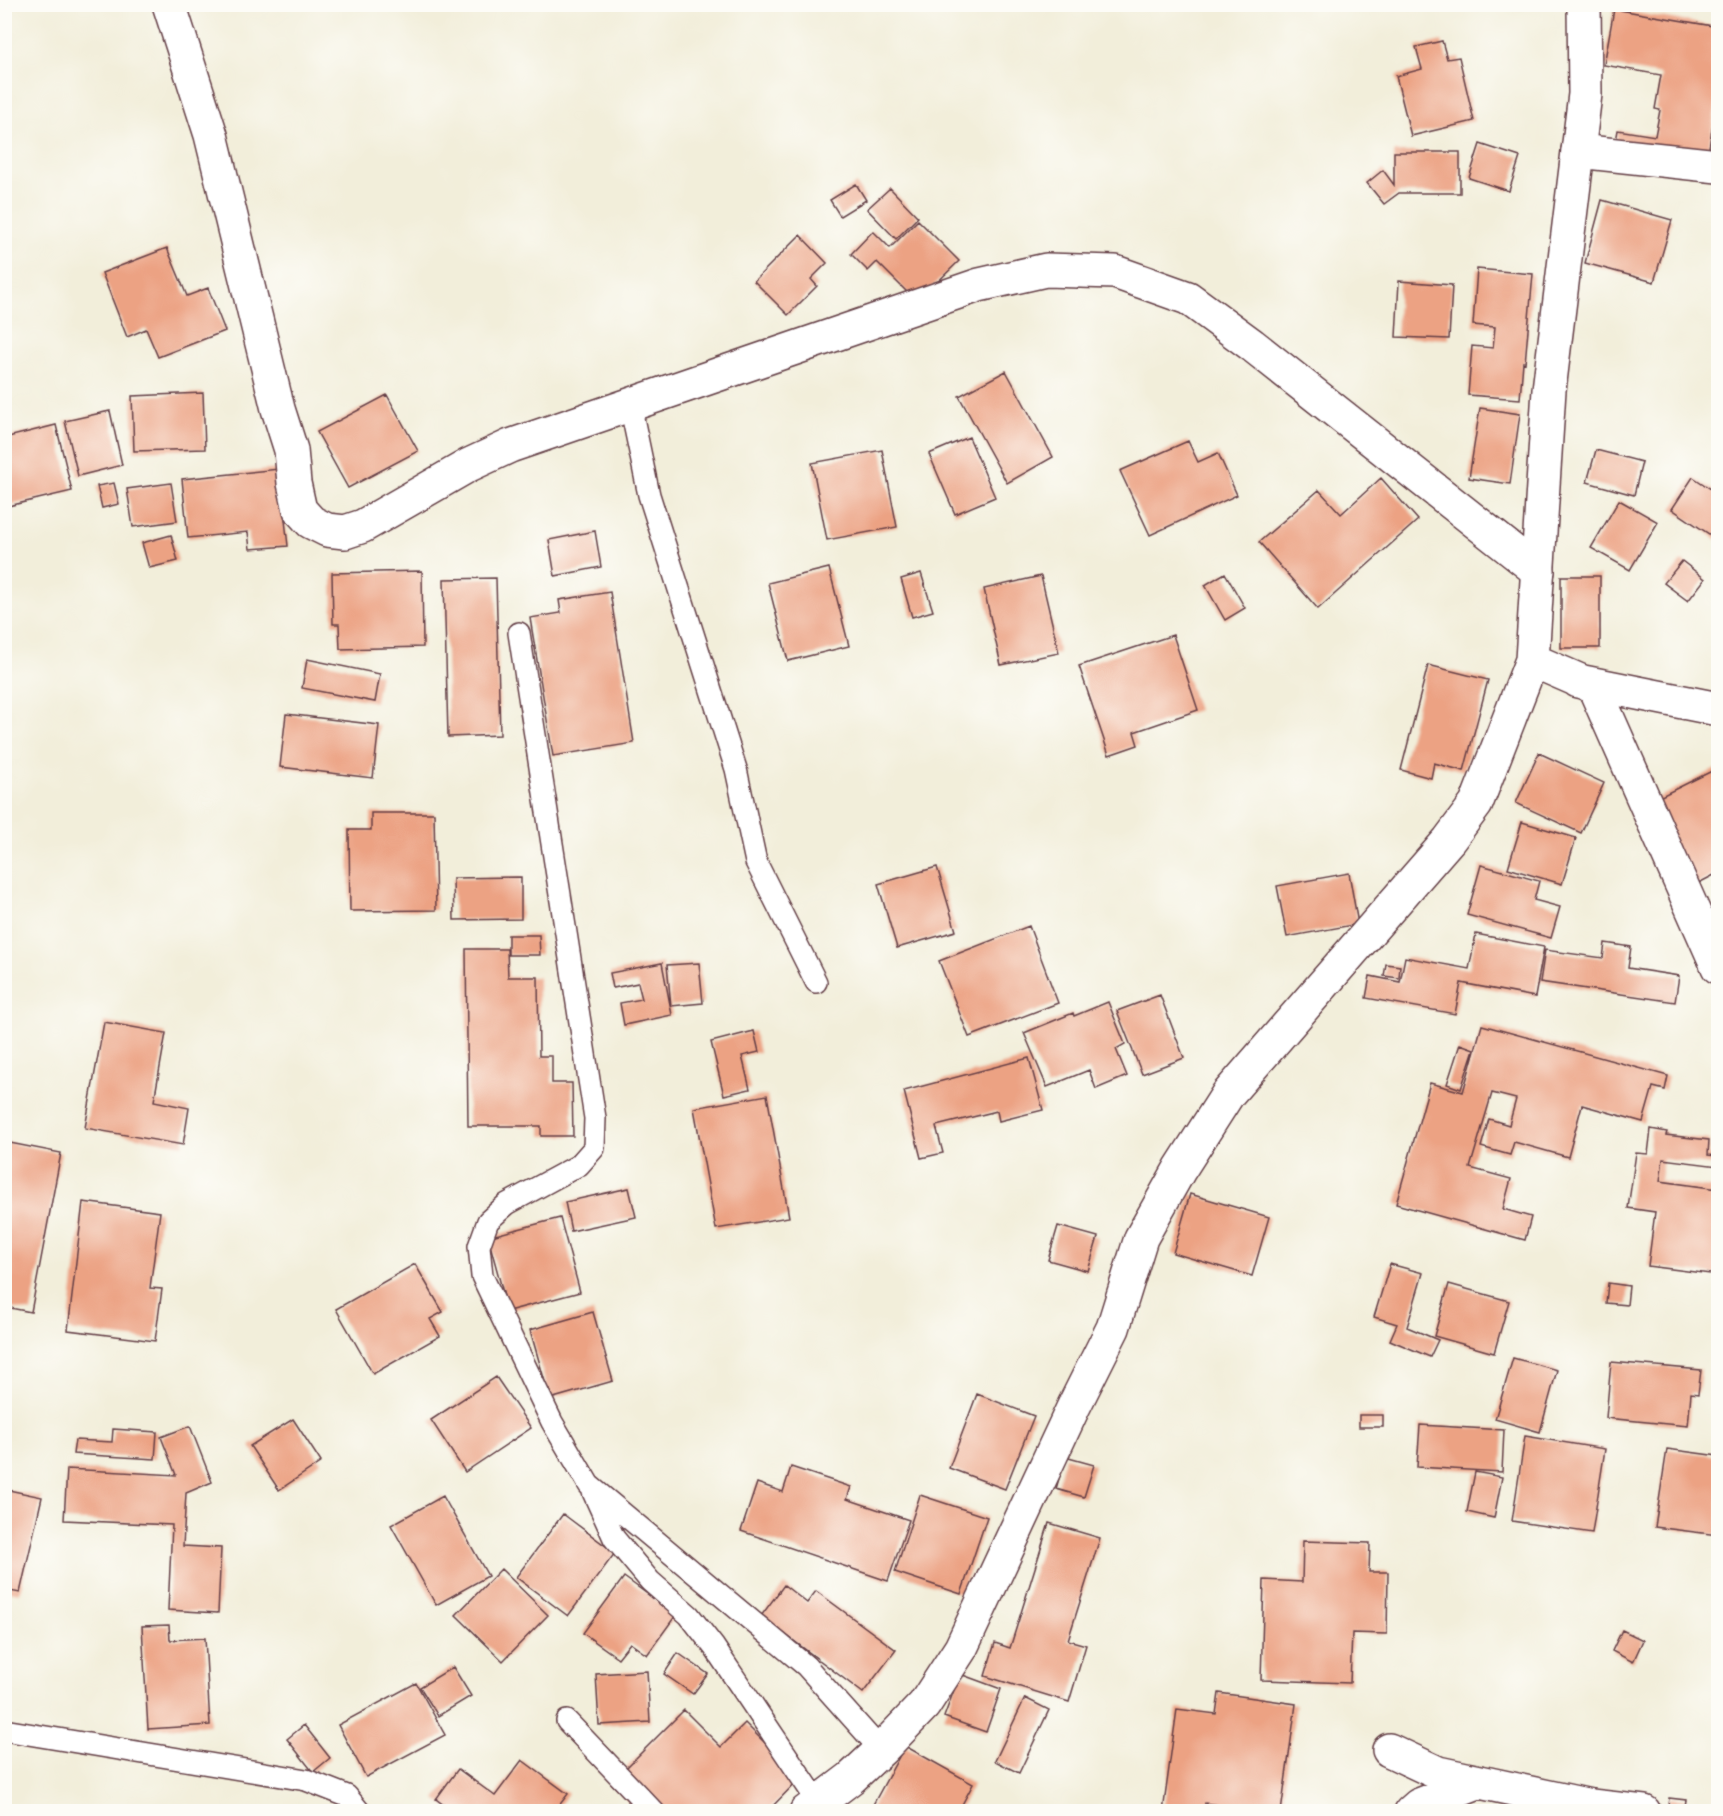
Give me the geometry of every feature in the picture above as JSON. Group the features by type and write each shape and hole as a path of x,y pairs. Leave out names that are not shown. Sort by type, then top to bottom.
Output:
{"street":[{"path":"169,4 211,135 278,409 291,450 294,483 300,510 310,522 327,530 345,532 363,526 469,465 510,446 979,285 1046,270 1116,272 1188,298 1261,352 1538,571"},
{"path":"815,1808 882,1750 924,1705 961,1648 1113,1328 1141,1238 1180,1168 1228,1095 1449,840 1476,804 1532,660 1549,390 1585,94 1584,4"},
{"path":"1578,151 1719,166"},
{"path":"1532,660 1594,687 1719,967"},
{"path":"1578,681 1719,709"},
{"path":"1389,1750 1438,1773 1591,1806 1644,1812"},
{"path":"1411,1812 1419,1805 1478,1782"}],"lane":[{"path":"630,405 649,495 736,769 756,862 816,982"},
{"path":"519,633 595,1118 594,1148 579,1165 507,1204 488,1221 479,1246 482,1276 552,1422 589,1485 615,1538 650,1581 689,1615 714,1647 815,1808"},
{"path":"589,1485 806,1666 882,1750"},
{"path":"567,1721 654,1812"},
{"path":"4,1730 306,1780 347,1796 360,1812"}],"building":[{"path":"1367,4 1383,4 1383,5 1369,10"},
{"path":"1614,9 1718,27 1718,94 1706,165 1612,163 1618,130 1655,136 1660,110 1655,109 1661,75 1604,65"},
{"path":"1442,41 1447,59 1459,57 1474,121 1411,136 1396,76 1422,69 1416,47"},
{"path":"1480,144 1520,157 1509,191 1469,178"},
{"path":"1394,152 1460,152 1460,193 1399,193 1384,204 1367,183 1383,170 1394,185"},
{"path":"856,184 866,200 840,216 830,200"},
{"path":"890,188 918,217 896,239 867,209"},
{"path":"1602,200 1672,220 1654,282 1585,263"},
{"path":"918,220 959,261 917,302 877,262 868,271 851,254 873,231 890,248"},
{"path":"800,235 827,263 811,279 817,286 788,315 754,281"},
{"path":"167,248 187,296 208,288 225,331 158,357 146,329 127,337 102,273"},
{"path":"1477,269 1533,274 1520,399 1468,395 1472,346 1493,348 1495,327 1473,325"},
{"path":"1399,281 1452,285 1449,339 1396,337"},
{"path":"1006,371 1053,457 1007,483 959,396"},
{"path":"203,393 205,449 134,451 132,396"},
{"path":"387,395 418,451 348,488 317,432"},
{"path":"1480,408 1520,414 1510,484 1469,478"},
{"path":"110,411 122,465 78,476 65,421"},
{"path":"56,425 72,491 4,507 4,438"},
{"path":"969,437 995,497 955,514 929,454"},
{"path":"1188,441 1198,462 1218,453 1237,495 1150,535 1120,471"},
{"path":"882,450 897,527 827,540 812,463"},
{"path":"1596,450 1642,462 1634,495 1587,482"},
{"path":"279,469 288,546 250,549 248,532 188,538 182,479"},
{"path":"1693,477 1718,494 1718,540 1672,509"},
{"path":"1381,478 1418,520 1318,609 1259,542 1319,490 1341,514"},
{"path":"114,483 119,504 102,508 97,486"},
{"path":"171,483 177,521 133,527 127,489"},
{"path":"1619,500 1658,522 1630,570 1591,548"},
{"path":"595,531 601,567 555,576 549,540"},
{"path":"171,535 178,561 149,568 142,543"},
{"path":"1682,561 1705,579 1688,601 1664,583"},
{"path":"829,568 849,646 788,661 768,583"},
{"path":"422,571 423,647 340,649 339,624 333,624 332,573"},
{"path":"921,573 933,611 912,617 901,579"},
{"path":"1225,573 1245,608 1225,620 1205,585"},
{"path":"1041,576 1059,653 1001,665 984,589"},
{"path":"1561,576 1600,576 1600,648 1561,648"},
{"path":"496,578 500,735 448,737 444,579"},
{"path":"610,592 634,743 553,756 530,618 561,613 559,600"},
{"path":"1173,635 1198,710 1134,732 1138,745 1109,755 1079,666"},
{"path":"307,659 380,674 375,702 302,688"},
{"path":"1428,665 1488,680 1464,771 1434,763 1431,778 1401,770"},
{"path":"286,714 379,725 373,778 280,767"},
{"path":"1539,753 1604,783 1581,833 1516,803"},
{"path":"1718,768 1718,873 1691,887 1635,809"},
{"path":"371,813 434,813 436,910 350,911 349,830 371,830"},
{"path":"1522,822 1576,838 1562,884 1508,868"},
{"path":"1481,865 1539,881 1534,900 1560,907 1551,938 1467,915"},
{"path":"937,867 956,931 897,948 878,884"},
{"path":"1349,873 1358,924 1287,937 1277,886"},
{"path":"521,877 521,919 454,920 453,878"},
{"path":"1029,926 1058,1003 969,1037 939,961"},
{"path":"1476,934 1544,947 1535,997 1461,983 1455,1014 1366,998 1370,976 1400,982 1405,957 1469,969"},
{"path":"508,935 539,935 540,955 508,955"},
{"path":"1605,943 1631,947 1628,968 1679,976 1675,1002 1540,982 1545,950 1603,958"},
{"path":"466,949 507,949 508,977 538,977 539,1056 552,1056 552,1083 572,1083 573,1136 541,1136 541,1126 468,1126"},
{"path":"662,963 672,1015 624,1025 620,1003 642,999 638,983 613,988 610,973"},
{"path":"699,963 703,1003 671,1006 667,965"},
{"path":"1386,964 1400,966 1399,978 1384,976"},
{"path":"1160,995 1184,1058 1142,1074 1117,1011"},
{"path":"1108,1002 1125,1044 1116,1049 1127,1076 1096,1089 1089,1070 1047,1087 1024,1033"},
{"path":"104,1022 166,1033 154,1101 189,1108 183,1145 85,1128"},
{"path":"1482,1025 1668,1076 1665,1090 1653,1087 1643,1122 1582,1105 1568,1157 1514,1142 1510,1155 1481,1147 1489,1119 1509,1125 1516,1099 1492,1093 1470,1168 1511,1179 1503,1209 1531,1217 1525,1240 1396,1204 1430,1083 1463,1092"},
{"path":"754,1031 759,1052 742,1056 750,1089 724,1095 711,1042"},
{"path":"1460,1044 1474,1049 1461,1089 1447,1084"},
{"path":"1029,1058 1043,1110 999,1121 997,1111 936,1126 943,1153 921,1158 904,1091"},
{"path":"767,1095 789,1217 716,1229 694,1108"},
{"path":"1651,1129 1667,1132 1666,1135 1709,1140 1708,1155 1718,1156 1718,1166 1663,1159 1660,1181 1718,1189 1718,1275 1648,1266 1655,1212 1628,1208 1636,1153 1648,1154"},
{"path":"5,1142 61,1153 31,1312 5,1307"},
{"path":"629,1188 636,1217 571,1231 565,1202"},
{"path":"1190,1194 1269,1217 1252,1276 1173,1253"},
{"path":"83,1202 160,1212 150,1288 162,1289 155,1341 68,1330"},
{"path":"560,1218 580,1292 508,1311 488,1237"},
{"path":"1058,1226 1098,1237 1088,1271 1048,1260"},
{"path":"415,1264 443,1312 430,1319 440,1336 373,1374 336,1309"},
{"path":"1390,1264 1423,1273 1407,1327 1438,1340 1430,1357 1390,1340 1397,1324 1374,1317"},
{"path":"1608,1283 1629,1286 1627,1305 1606,1303"},
{"path":"1449,1284 1509,1301 1494,1353 1434,1336"},
{"path":"593,1312 613,1381 550,1399 530,1330"},
{"path":"1513,1358 1557,1370 1540,1432 1495,1419"},
{"path":"1611,1362 1701,1370 1698,1394 1691,1393 1688,1426 1606,1418"},
{"path":"496,1377 531,1428 465,1472 431,1420"},
{"path":"977,1394 1034,1416 1005,1489 949,1468"},
{"path":"1359,1415 1383,1415 1383,1427 1359,1427"},
{"path":"293,1419 321,1462 279,1490 250,1446"},
{"path":"1420,1425 1504,1430 1502,1472 1417,1467"},
{"path":"190,1426 212,1482 186,1493 183,1546 221,1548 218,1613 168,1610 172,1525 64,1520 67,1469 176,1475 161,1437"},
{"path":"113,1429 157,1432 155,1459 73,1454 75,1440 112,1442"},
{"path":"1525,1436 1605,1449 1592,1533 1512,1521"},
{"path":"1667,1449 1718,1456 1718,1535 1655,1527"},
{"path":"1065,1457 1094,1465 1084,1497 1056,1489"},
{"path":"791,1467 851,1487 847,1499 909,1520 888,1581 741,1531 757,1483 783,1492"},
{"path":"1475,1472 1502,1477 1494,1518 1467,1512"},
{"path":"4,1489 42,1497 20,1593 4,1590"},
{"path":"920,1495 987,1517 961,1594 895,1572"},
{"path":"443,1496 488,1576 436,1605 391,1525"},
{"path":"563,1514 615,1553 568,1616 516,1577"},
{"path":"1049,1523 1100,1538 1068,1640 1086,1645 1069,1702 985,1676 995,1643 1010,1648"},
{"path":"1303,1541 1370,1543 1369,1572 1388,1572 1387,1634 1352,1633 1350,1683 1261,1680 1264,1580 1302,1582"},
{"path":"501,1569 548,1615 503,1661 456,1615"},
{"path":"624,1577 676,1615 647,1655 630,1643 618,1658 583,1633"},
{"path":"784,1585 807,1603 816,1591 896,1650 863,1693 761,1616"},
{"path":"169,1625 170,1640 205,1638 210,1725 148,1729 142,1626"},
{"path":"1622,1630 1643,1640 1633,1662 1612,1651"},
{"path":"678,1653 708,1674 693,1694 664,1674"},
{"path":"453,1667 471,1696 438,1716 420,1687"},
{"path":"647,1671 650,1722 599,1725 596,1674"},
{"path":"960,1674 1001,1689 986,1732 944,1717"},
{"path":"416,1683 445,1735 366,1777 338,1725"},
{"path":"1219,1693 1296,1704 1281,1812 1205,1803 1204,1812 1163,1812 1177,1709 1216,1714"},
{"path":"1025,1698 1049,1710 1019,1773 995,1761"},
{"path":"684,1710 721,1747 745,1723 800,1778 767,1812 639,1812 611,1783"},
{"path":"304,1725 330,1758 313,1772 287,1739"},
{"path":"905,1746 973,1784 958,1812 869,1812"},
{"path":"522,1760 568,1794 554,1812 453,1812 436,1799 458,1769 495,1796"},
{"path":"1669,1798 1686,1800 1684,1812 1667,1812"}]}
